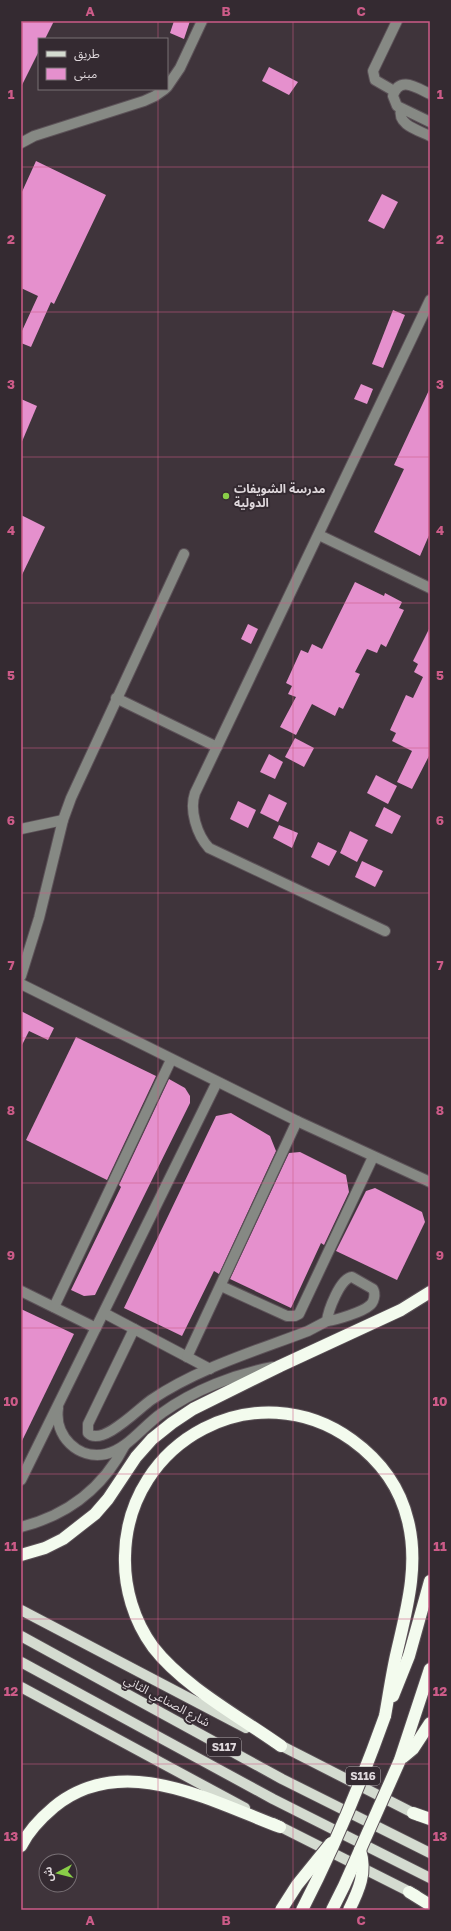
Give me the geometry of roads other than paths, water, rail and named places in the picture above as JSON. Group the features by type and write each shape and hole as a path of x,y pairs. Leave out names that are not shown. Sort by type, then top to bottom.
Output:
{"highway":[{"path":"21,1555 45,1548 63,1539 95,1514 108,1499 136,1457 152,1438 193,1409 280,1366 401,1310 430,1292"},
{"path":"281,1746 186,1679 166,1662 152,1645 132,1608 124,1565 125,1541 130,1516 142,1488 152,1472 166,1455 184,1440 204,1427 249,1414 271,1413 296,1415 320,1422 343,1433 363,1448 381,1465 396,1488 408,1521 413,1566 411,1588 385,1716"},
{"name":"S116","path":"302,1910 328,1859 356,1796 385,1716 409,1656 430,1582"},
{"name":"S116","path":"332,1910 400,1760 430,1669"},
{"path":"400,1760 413,1749 430,1723"},
{"path":"21,1846 26,1837 42,1817 69,1797 96,1786 118,1782 158,1784 178,1788 280,1827"},
{"path":"413,1813 430,1821"},
{"path":"281,1910 312,1866 338,1834"},
{"path":"349,1910 363,1874 364,1866 360,1850"},
{"path":"409,1892 430,1904"}],"main road":[{"path":"21,1610 281,1746 413,1813"},
{"name":"شارع الصناعي الثاني","path":"21,1636 282,1778 430,1853"},
{"name":"S117","path":"21,1662 273,1799 430,1878"},
{"path":"21,1686 280,1827 409,1892"}],"street":[{"path":"168,85 180,68 202,21"},
{"path":"394,92 379,84 373,76 373,71 397,21"},
{"path":"430,94 408,84 398,86 394,92 394,102 402,109 430,122"},
{"path":"21,143 34,136 144,101 163,90"},
{"path":"402,109 401,118 405,124 430,136"},
{"path":"385,931 209,848 201,836 192,806 195,793 430,300"},
{"path":"319,535 430,588"},
{"path":"21,976 45,897 63,820 81,774 184,554"},
{"path":"116,698 217,747"},
{"path":"21,829 63,820"},
{"path":"21,984 171,1060 297,1121 430,1182"},
{"path":"54,1307 171,1060"},
{"path":"21,1480 217,1082"},
{"path":"187,1357 297,1121"},
{"path":"221,1286 287,1316 296,1316 299,1314 373,1157"},
{"path":"134,1329 88,1424 88,1433 91,1436 100,1437 108,1434 152,1400 182,1382 210,1369 308,1331 327,1321 369,1307 374,1295 374,1289 355,1278 346,1279 330,1307 327,1321"},
{"path":"21,1291 96,1328"},
{"path":"104,1313 210,1369"},
{"path":"61,1398 58,1409 58,1420 61,1431 67,1441 75,1448 85,1453 96,1455 107,1454 126,1443 162,1413 182,1401 242,1374 280,1366"},
{"path":"21,1527 40,1522 59,1514 77,1503 106,1476 118,1460 126,1443"}],"place":[{"name":"مدرسة الشويفات الدولية","path":"226,496"}]}
